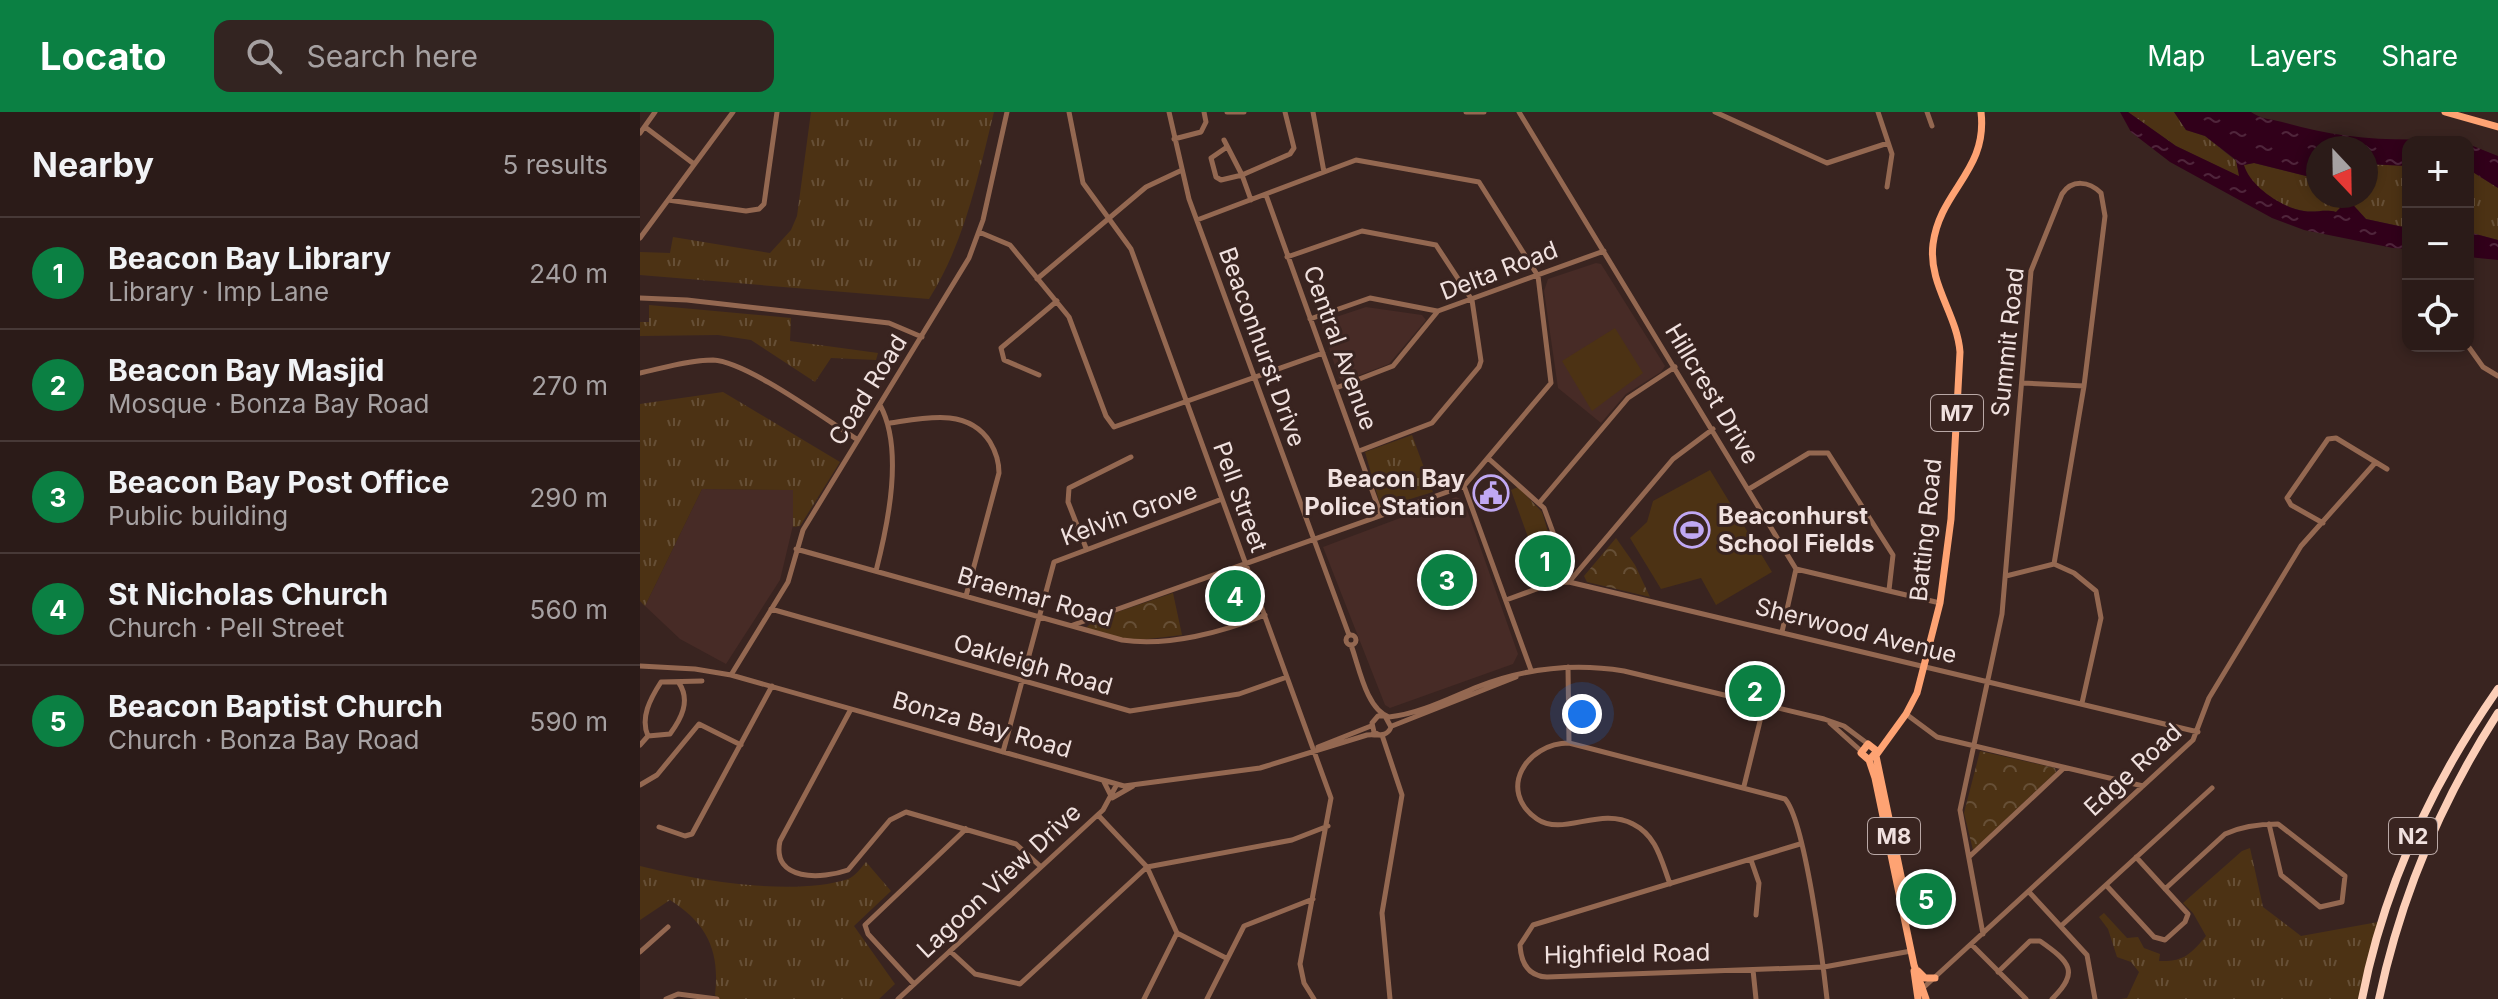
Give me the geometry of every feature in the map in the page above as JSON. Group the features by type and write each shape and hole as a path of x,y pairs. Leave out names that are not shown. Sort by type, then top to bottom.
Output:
{"highway":[{"name":"N2","path":"2362,999 2386,912 2414,835 2447,768 2498,689"},
{"name":"N2","path":"2379,999 2404,902 2423,850 2460,774 2498,713"}],"main road":[{"name":"Batting Road","path":"1874,757 1906,714 1925,666 1940,603 1951,519 1960,352 1955,327 1934,273 1934,241 1945,205 1979,153 1984,132 1981,112"},
{"path":"2445,112 2498,127"},
{"name":"Batting Road","path":"1861,751 1899,722"},
{"path":"1870,744 1874,757"},
{"path":"1861,751 1874,757"},
{"name":"M8","path":"1874,757 1919,994"},
{"path":"1915,968 1923,977 1935,978"}],"street":[{"path":"640,133 655,112"},
{"path":"640,238 733,112"},
{"path":"668,200 746,211 759,209 764,204 777,112"},
{"name":"Coad Road","path":"731,675 791,576 803,530 963,271 979,232 1007,112"},
{"name":"Pell Street","path":"1069,112 1083,183 1131,249 1331,798 1300,964 1304,983 1314,999"},
{"name":"Beaconhurst Drive","path":"1169,112 1180,171 1349,635 1346,640 1351,645 1372,700"},
{"path":"1174,139 1201,132 1205,125 1204,112"},
{"path":"1227,112 1244,112"},
{"path":"1251,200 1242,175 1226,144 1211,158 1216,177 1221,180 1242,175 1293,152 1285,112"},
{"path":"1313,112 1324,172"},
{"path":"1466,112 1484,112"},
{"name":"Hillcrest Drive","path":"1519,112 1796,569"},
{"path":"1715,112 1827,163 1888,143"},
{"path":"1878,112 1892,157 1887,187"},
{"path":"1927,112 1932,126"},
{"path":"645,127 694,164"},
{"path":"1073,625 1464,486 1551,383 1538,276 1479,182 1358,160 1197,220"},
{"path":"1037,279 1154,181 1180,171"},
{"name":"Summit Road","path":"1983,934 1960,810 1990,681 2006,576 2033,263 2064,191 2070,185 2081,183 2098,189 2106,204 2084,386 2054,564"},
{"name":"Central Avenue","path":"1266,195 1381,515"},
{"path":"1287,257 1362,231 1431,243 1442,250 1472,300 1481,361 1479,367 1432,423 1359,451"},
{"path":"979,232 1007,243 1072,322 1109,424 1121,426 1323,353"},
{"name":"Delta Road","path":"1336,388 1393,366 1438,311 1604,251"},
{"path":"640,298 687,300 889,323 922,337"},
{"path":"1310,319 1370,298 1438,311"},
{"path":"1039,375 1004,360 1001,348 1057,301"},
{"path":"2472,352 2481,365 2498,376"},
{"path":"640,373 706,361 723,362 759,378 858,440"},
{"path":"1540,502 1628,398 1675,367"},
{"path":"2022,383 2084,386"},
{"path":"876,571 889,516 890,423 880,405"},
{"path":"890,423 937,417 961,420 979,428 995,452 999,473 966,596"},
{"path":"1568,582 1673,459 1713,429"},
{"path":"2323,523 2291,505 2287,498 2326,440 2336,438 2387,469"},
{"path":"1749,489 1812,452 1828,453 1893,555 1889,590"},
{"path":"1086,548 1068,502 1069,488 1131,457"},
{"path":"1489,459 1540,502 1556,537 1568,582"},
{"name":"Edge Road","path":"1919,994 2198,732 2209,698 2301,546 2375,463"},
{"path":"1464,486 1531,670"},
{"name":"Kelvin Grove","path":"1003,752 1054,562 1222,499"},
{"name":"Braemar Road","path":"796,549 1122,640 1151,641 1220,630 1265,615"},
{"path":"2006,576 2054,564 2089,584 2100,604 2101,618 2082,703"},
{"path":"1782,632 1796,569 1940,603"},
{"name":"Sherwood Avenue","path":"1506,600 1553,583 1568,582 2198,732"},
{"name":"Oakleigh Road","path":"771,609 1135,711 1245,693 1287,677"},
{"name":"Bonza Bay Road","path":"640,666 695,669 731,675 1117,784 1133,785 1260,768 1314,750 1380,735 1391,728"},
{"path":"1568,667 1569,743"},
{"path":"1385,716 1395,717 1531,670 1568,667 1624,671 1764,705 1844,726 1870,744"},
{"path":"1391,728 1531,670"},
{"path":"648,736 640,723 661,682 702,681"},
{"path":"640,745 648,736 668,736 678,723 684,704 684,691 679,682"},
{"path":"659,827 685,836 692,834 772,686"},
{"path":"1372,700 1391,728 1387,742"},
{"path":"1372,700 1372,723 1387,742 1402,795 1382,913 1390,999"},
{"path":"1744,786 1764,705"},
{"path":"851,709 780,841 779,854 789,869 801,876 848,870 890,820 901,812 1020,845 1041,867"},
{"path":"1906,714 1937,737 2144,786"},
{"name":"Bonza Bay Road","path":"1314,750 1385,716"},
{"path":"1830,722 1861,751"},
{"path":"640,785 657,775 699,724 741,745"},
{"path":"1670,884 1655,843 1632,823 1608,817 1553,826 1534,817 1522,804 1517,786 1522,767 1545,746 1569,743 1780,797 1792,809 1824,967 1827,999"},
{"path":"1968,858 2064,768"},
{"path":"1102,780 1112,798 1133,785"},
{"name":"Lagoon View Drive","path":"898,999 1098,815 1112,798 1117,784"},
{"path":"2061,926 2212,788"},
{"path":"1098,815 1147,867 1177,933 1226,958"},
{"path":"2165,889 2225,834 2269,824 2284,826 2345,876 2342,902 2320,907 2281,875 2269,824"},
{"path":"950,951 975,974 1020,984 1147,867 1292,840 1328,826"},
{"path":"914,984 868,934 865,925 966,829"},
{"name":"Highfield Road","path":"1800,844 1533,925 1520,945 1525,966 1535,975 1547,977 1753,970 1824,967 1912,951"},
{"path":"2106,885 2149,933 2162,940 2188,917 2136,857"},
{"path":"1751,860 1759,883 1756,915"},
{"path":"2029,892 2087,955 2095,999"},
{"path":"1207,999 1226,958 1248,923 1314,898"},
{"path":"640,952 668,927"},
{"path":"1144,999 1177,933"},
{"path":"1998,972 2030,941 2040,941 2066,964 2070,974 2069,982 2052,999"},
{"path":"1971,944 2026,999"},
{"path":"1753,970 1756,999"},
{"path":"666,999 678,994 717,999"}],"shaded area":[{"path":"1601,264 1665,366 1661,372 1626,394 1601,423 1558,388 1544,291 1548,279"},
{"path":"1366,307 1422,315 1426,320 1389,364 1344,381 1339,378 1322,327 1324,321"},
{"path":"702,489 794,490 795,517 780,580 726,664 680,639 645,606"},
{"path":"1456,497 1464,501 1518,654 1513,664 1390,708 1385,705 1323,547"}],"green space":[{"path":"811,112 994,112 961,232 929,299 640,275 640,252 670,253 673,237 770,253 791,230 797,216"},
{"path":"2128,112 2174,112 2186,130 2205,136 2236,161 2240,177 2176,146"},
{"path":"2254,163 2306,176 2306,208 2340,208 2336,212 2308,211 2276,201 2252,181 2243,165"},
{"path":"2378,165 2402,166 2402,227 2366,219 2356,208 2378,208"},
{"path":"2474,173 2498,188 2498,240 2474,234"},
{"path":"649,305 791,318 790,341 878,353 876,360 831,358 815,382 751,340 718,335 640,336 640,322 649,322"},
{"path":"1615,328 1643,373 1592,411 1562,361"},
{"path":"723,392 840,462 800,526 793,527 793,490 702,489 645,606 640,601 640,404"},
{"path":"1412,435 1433,492 1381,508 1365,452"},
{"name":"Beaconhurst School Fields","path":"1710,470 1772,572 1716,605 1701,578 1661,589 1630,538 1647,522 1653,501"},
{"path":"1518,487 1542,512 1552,545 1533,551 1511,490"},
{"path":"1616,538 1635,565 1650,597 1587,582 1584,576"},
{"path":"1173,593 1182,635 1131,641 1086,628 1094,620"},
{"path":"1980,751 2055,768 2056,772 1973,850 1964,813"},
{"path":"2250,848 2263,907 2301,936 2378,922 2359,999 2121,999 2127,998 2139,972 2131,962 2117,957 2108,929 2099,917 2104,913 2127,938 2138,937 2144,948 2160,954 2159,961 2180,959 2206,936 2193,913 2183,903 2242,851"},
{"path":"866,862 891,891 854,926 895,984 879,999 719,999 715,995 713,952 709,940 694,919 670,900 640,920 640,866 715,881 800,887 848,879"}],"water":[{"path":"2120,112 2128,112 2176,146 2239,176 2236,160 2205,136 2186,130 2174,112 2251,112 2259,117 2348,136 2306,136 2306,176 2254,163 2244,165 2260,188 2277,201 2295,209 2336,212 2340,208 2356,208 2366,219 2402,227 2402,249 2304,230 2272,218 2170,162 2131,132"},
{"path":"2378,138 2402,140 2402,166 2378,165"},
{"path":"2474,146 2498,156 2498,188 2474,173"},
{"path":"2474,234 2498,240 2498,260 2474,258"}],"place":[{"name":"Beacon Bay Police Station","path":"1491,493"},
{"name":"Beaconhurst School Fields","path":"1692,530"},
{"name":"Beacon Bay Library","path":"1545,561"},
{"name":"Beacon Bay Post Office","path":"1447,580"},
{"name":"St Nicholas Church","path":"1235,596"},
{"name":"Beacon Bay Masjid","path":"1755,691"},
{"name":"Beacon Baptist Church","path":"1926,899"}]}
